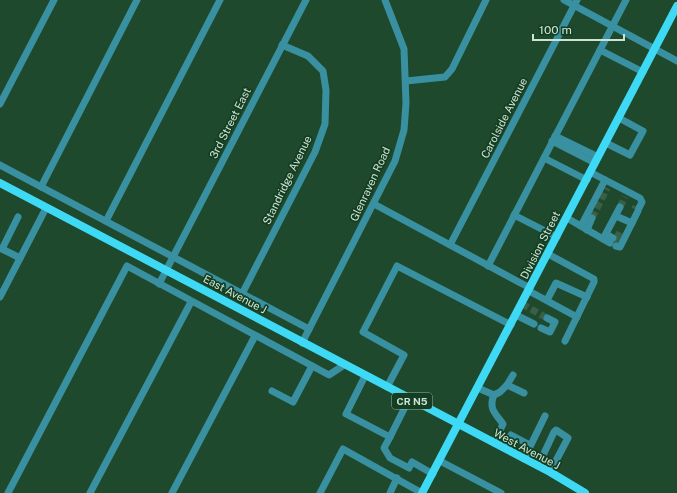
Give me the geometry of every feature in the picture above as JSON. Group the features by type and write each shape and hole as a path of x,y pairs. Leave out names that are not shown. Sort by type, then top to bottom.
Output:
{"main road":[{"name":"Division Street","path":"422,493 459,425 677,6"},
{"name":"East Avenue J","path":"0,183 459,425"},
{"name":"West Avenue J","path":"459,425 550,472 585,493"}],"street":[{"path":"0,104 54,0"},
{"path":"41,186 137,0"},
{"path":"106,221 220,0"},
{"name":"3rd Street East","path":"159,284 306,0"},
{"name":"Glenraven Road","path":"302,343 395,161 404,130 406,81 404,49 385,0"},
{"path":"406,81 445,77 452,69 486,0"},
{"path":"564,0 575,3 612,26 677,59"},
{"path":"488,266 626,0"},
{"name":"Carolside Avenue","path":"450,245 575,3"},
{"name":"Standridge Avenue","path":"242,294 315,152 324,124 326,90 323,71 308,56 282,45"},
{"path":"600,50 643,72"},
{"path":"606,143 630,155 643,131 619,118"},
{"path":"554,139 597,160"},
{"path":"544,158 608,184 626,195 640,198 642,202 619,239"},
{"name":"East Avenue J","path":"0,164 309,329"},
{"path":"584,228 608,184"},
{"path":"374,204 530,289 546,300 577,317"},
{"path":"607,232 620,207"},
{"path":"1,292 46,208"},
{"path":"616,216 636,212"},
{"path":"514,215 557,237"},
{"path":"18,217 2,249 20,258"},
{"path":"567,218 584,228 607,232 619,239"},
{"path":"584,228 592,218"},
{"path":"607,232 619,239"},
{"path":"548,254 594,279 587,297 565,341"},
{"path":"8,493 128,266 191,302 329,375 344,365"},
{"path":"387,387 404,355 363,332 396,266 511,325"},
{"path":"546,300 556,283 587,297"},
{"path":"90,493 191,302"},
{"path":"516,315 534,324"},
{"path":"541,328 550,332 555,322 546,318"},
{"path":"172,493 255,336"},
{"path":"272,391 293,402 312,366"},
{"path":"494,443 503,424 492,410 491,405 494,395 500,392 507,385 513,375"},
{"path":"365,376 346,414 390,437"},
{"path":"507,385 524,393"},
{"path":"478,388 494,395"},
{"path":"409,399 384,448 390,458 409,468 412,462 433,474"},
{"path":"524,459 545,416"},
{"path":"538,466 554,432 556,430 561,432 568,438 550,472"},
{"path":"504,448 511,435 530,445"},
{"path":"320,493 343,449 422,493"},
{"path":"440,461 501,493"},
{"path":"390,493 397,478"}],"tunnel":[{"path":"592,218 607,188"},
{"path":"620,207 625,197"},
{"path":"615,234 621,237"},
{"path":"613,238 619,241"},
{"path":"522,304 547,318"}]}
